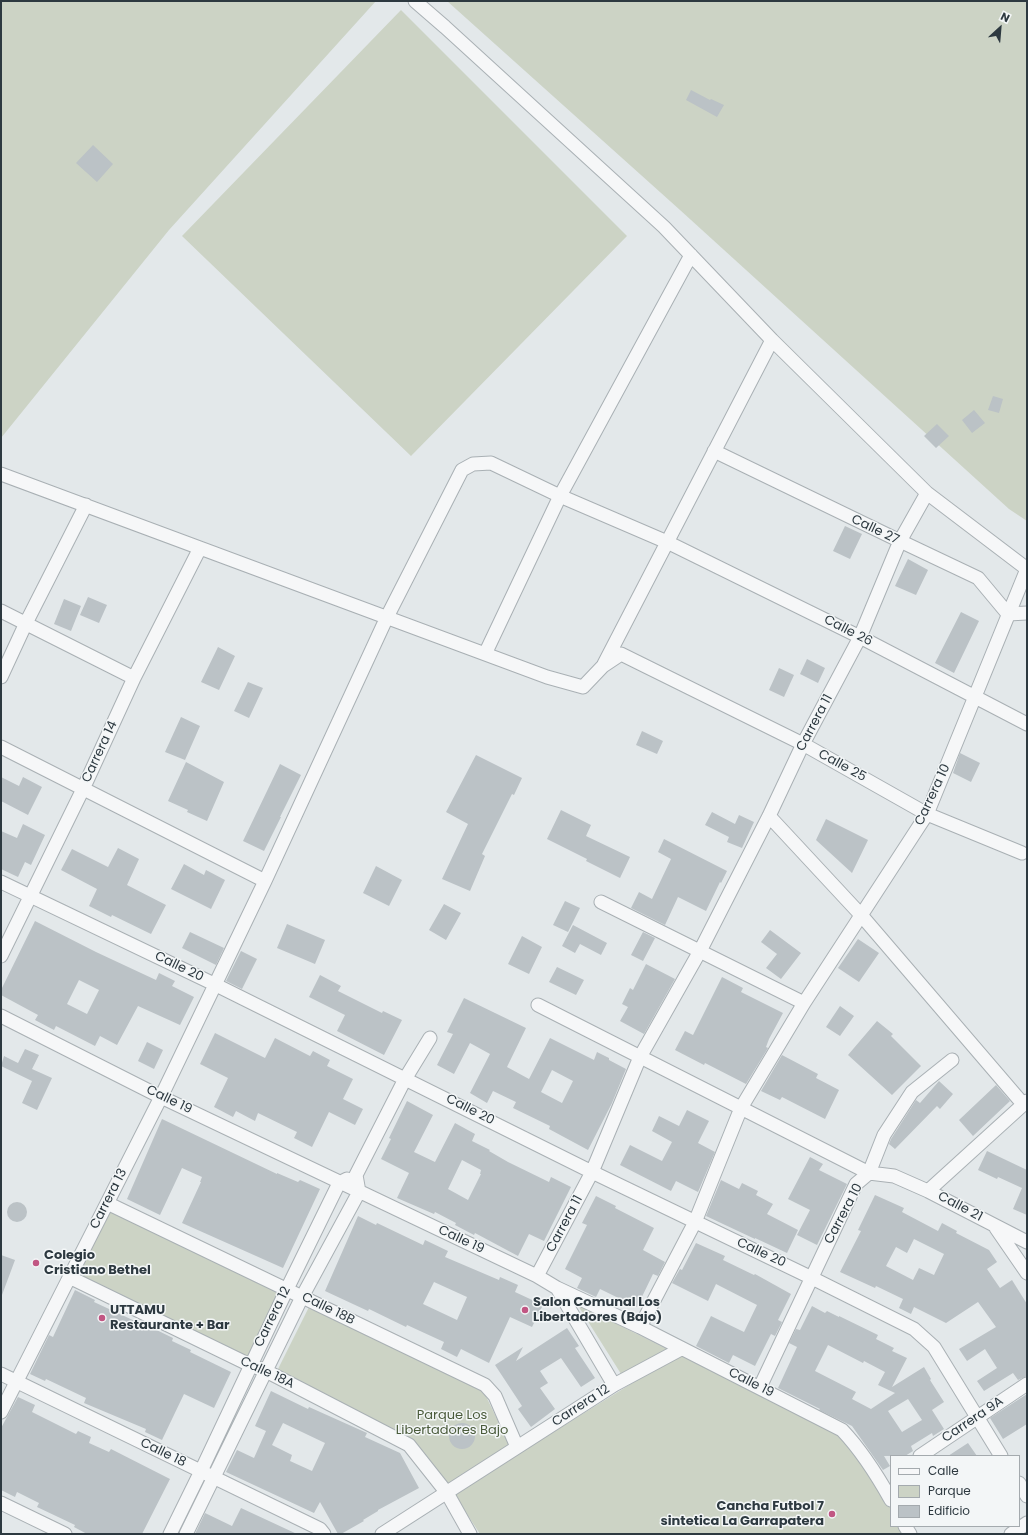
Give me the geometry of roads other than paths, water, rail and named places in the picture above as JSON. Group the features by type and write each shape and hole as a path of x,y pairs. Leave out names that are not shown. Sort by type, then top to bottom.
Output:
{"street":[{"path":"415,1 451,32 664,227 772,340 927,493 1027,569"},
{"path":"485,654 560,496 691,255"},
{"path":"1,474 547,677 583,687 603,666 772,340"},
{"name":"Calle 27","path":"714,451 900,542 978,578 1008,614"},
{"name":"Calle 26","path":"387,617 462,470 473,464 491,463 560,496 667,542 860,637 1027,724"},
{"name":"Carrera 11","path":"537,1276 592,1172 640,1057 700,951 769,816 803,744 860,637 900,542 927,493"},
{"path":"1,677 26,623 86,505"},
{"name":"Carrera 14","path":"1,956 83,789 134,678 200,548"},
{"name":"Carrera 10","path":"640,1327 695,1222 741,1108 804,1003 927,814 1027,569"},
{"path":"1,611 134,678"},
{"path":"1008,614 1027,613"},
{"name":"Carrera 13","path":"1,1412 161,1097 264,882 387,617"},
{"name":"Calle 25","path":"603,666 621,654 803,744 927,814 1022,853"},
{"path":"1,747 264,882"},
{"path":"769,816 861,915 1025,1102 928,1191"},
{"name":"Calle 20","path":"1,882 214,984 592,1172 914,1329 934,1347 976,1418 1000,1455"},
{"path":"601,902 804,1003"},
{"name":"Calle 21","path":"538,1005 870,1173 894,1176 928,1191 995,1226 1027,1273"},
{"name":"Calle 19","path":"1,1016 161,1097 537,1276 557,1288 640,1327 842,1430 886,1479 890,1496"},
{"path":"359,1192 356,1175 405,1079 430,1038"},
{"name":"Carrera 10","path":"760,1387 856,1184 870,1173 884,1135 912,1092 952,1060"},
{"path":"339,1182 356,1175"},
{"name":"Carrera 12","path":"170,1534 339,1182"},
{"name":"Carrera 12","path":"186,1534 302,1297 359,1192"},
{"name":"Calle 18B","path":"107,1203 484,1385 495,1396 517,1447"},
{"path":"995,1226 1027,1242"},
{"name":"Calle 18A","path":"69,1277 250,1365 266,1371 409,1445 447,1493 470,1534"},
{"path":"557,1288 614,1385"},
{"name":"Carrera 12","path":"382,1534 614,1385 681,1348"},
{"name":"Calle 18","path":"1,1374 320,1529 324,1534"},
{"name":"Carrera 9A","path":"921,1455 1027,1384"},
{"path":"1020,1485 1027,1496"},
{"path":"1,1503 65,1534"},
{"path":"1011,1534 1027,1524"}],"place":[{"name":"Colegio Cristiano Bethel","path":"36,1263"},
{"name":"Salon Comunal Los Libertadores (Bajo)","path":"525,1310"},
{"name":"UTTAMU Restaurante + Bar","path":"102,1318"},
{"name":"Cancha Futbol 7 sintetica La Garrapatera","path":"832,1514"}],"park label":[{"name":"Parque Los Libertadores Bajo","path":"452,1424"}]}
